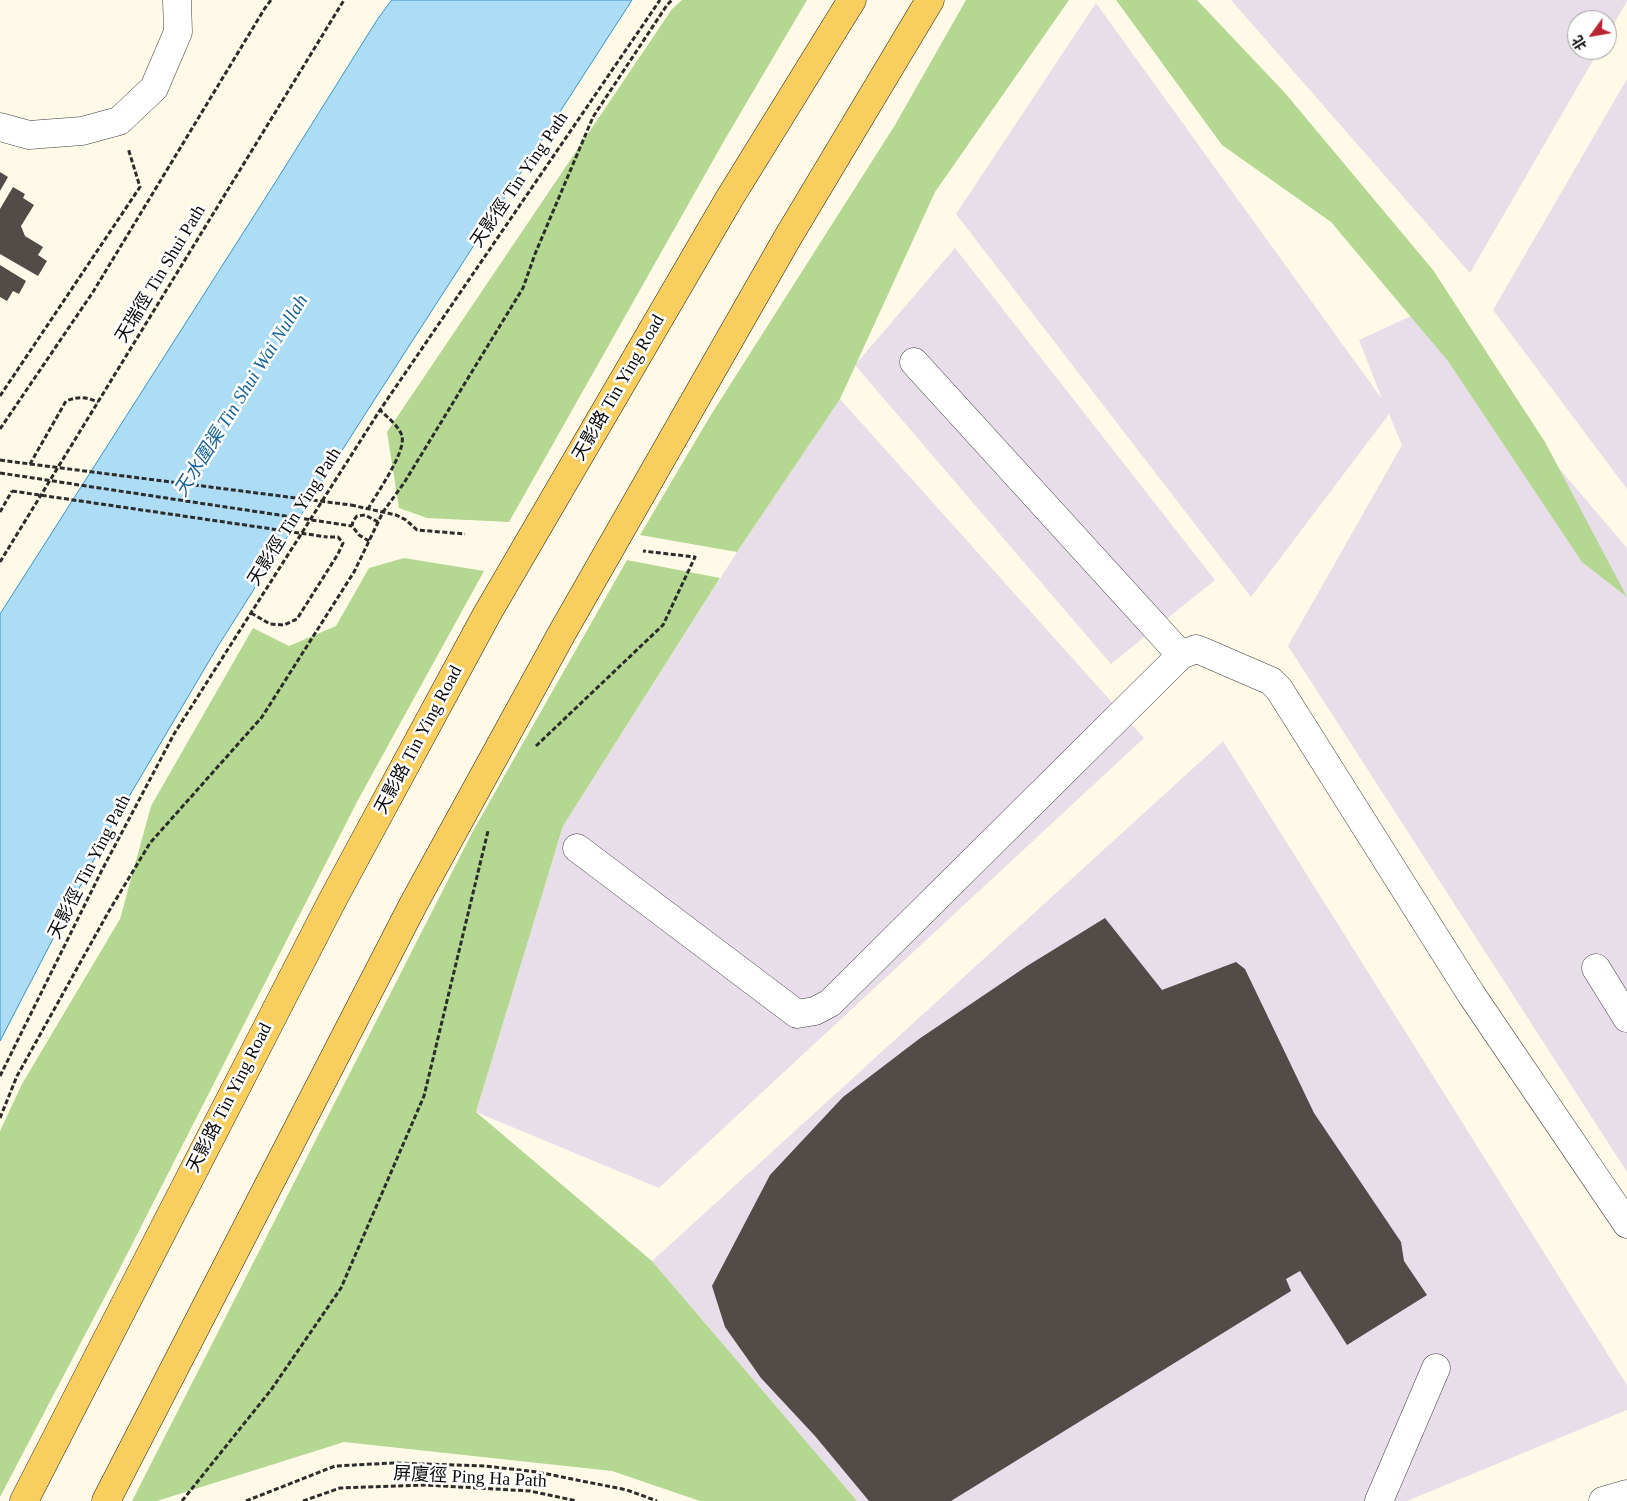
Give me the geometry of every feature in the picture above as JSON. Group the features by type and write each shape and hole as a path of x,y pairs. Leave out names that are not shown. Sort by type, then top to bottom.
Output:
{"main road":[{"name":"天影路 Tin Ying Road","path":"25,1499 332,900 487,614 729,199 852,0"},
{"path":"111,1492 414,903 542,668 788,237 930,0"}],"street":[{"path":"0,127 29,134 82,131 119,121 154,88 178,32 177,0"},
{"path":"914,362 1182,655"},
{"path":"577,848 797,1014 816,1011 830,1003 1182,655 1196,649 1271,682 1279,688 1471,994 1627,1224"},
{"path":"1596,968 1627,1018"},
{"path":"1379,1501 1436,1368"},
{"path":"1603,1501 1627,1494"}],"path":[{"path":"0,429 93,292 271,0"},
{"name":"天瑞徑 Tin Shui Path","path":"0,562 344,0"},
{"name":"天影徑 Tin Ying Path","path":"0,1076 102,870 174,734 380,410 660,0"},
{"path":"0,1118 22,1067 109,911 150,843 262,717 354,572 383,512 404,484 523,288 593,117 672,0"},
{"path":"0,396 140,188 119,121"},
{"path":"30,464 66,401 76,397 85,397 98,402"},
{"path":"368,509 402,450 402,437 398,428 380,410"},
{"path":"0,460 351,505 396,515 406,520 417,530 465,534"},
{"path":"0,473 352,526 359,535 369,541"},
{"path":"0,512 12,491 327,537 338,537 343,543 298,620 284,625 270,624 251,612"},
{"path":"352,526 357,516 365,515 378,522"},
{"path":"531,750 663,625 695,557 634,550"},
{"path":"182,1501 271,1390 342,1288 424,1096 490,825"},
{"path":"246,1501 335,1466 393,1463 485,1466 538,1472 627,1490 658,1501"},
{"name":"屏廈徑 Ping Ha Path","path":"303,1501 340,1488 425,1485 530,1491 576,1501"}],"shaded area":[{"path":"1231,0 1627,0 1617,18 1617,10 1567,10 1567,60 1593,60 1470,273"},
{"path":"1096,3 1382,399 1359,340 1424,310 1627,548 1627,1172 1288,646 1402,445 1389,414 1251,597 956,214"},
{"path":"1627,79 1627,489 1493,310"},
{"path":"955,248 1215,580 1111,664 855,365"},
{"path":"840,399 1144,738 659,1188 476,1112 563,826 737,552"},
{"path":"1223,741 1627,1385 1627,1410 1407,1501 857,1501 652,1261"}],"green space":[{"path":"682,0 807,0 724,141 509,522 427,518 399,508 387,432 672,9"},
{"path":"966,0 1069,0 935,192 840,399 737,552 640,535 709,418 895,125"},
{"path":"1116,0 1197,0 1285,93 1433,270 1545,442 1627,597 1582,562 1448,361 1331,222 1222,145"},
{"path":"404,558 484,571 358,800 119,1270 0,1497 0,1131 22,1084 120,919 151,806 253,628 289,646 336,626 369,568"},
{"path":"627,560 720,578 563,826 476,1112 652,1261 857,1501 700,1501 612,1471 344,1442 157,1501 132,1501 473,831"}],"water":[{"name":"天水圍渠 Tin Shui Wai Nullah","path":"392,0 632,0 218,646 111,827 0,1041 0,614 377,20"}],"building":[{"path":"0,172 8,177 0,191"},
{"path":"13,187 25,194 23,198 34,205 21,226 25,236 43,247 38,255 47,261 38,276 0,254 0,209"},
{"path":"0,265 26,281 19,294 13,291 7,301 0,297"},
{"path":"1105,918 1162,990 1236,962 1245,969 1314,1113 1401,1242 1404,1261 1427,1295 1347,1345 1300,1271 1286,1279 1291,1291 951,1501 869,1501 815,1436 761,1378 725,1327 712,1286 770,1175 843,1097 919,1039 1027,966"}]}
